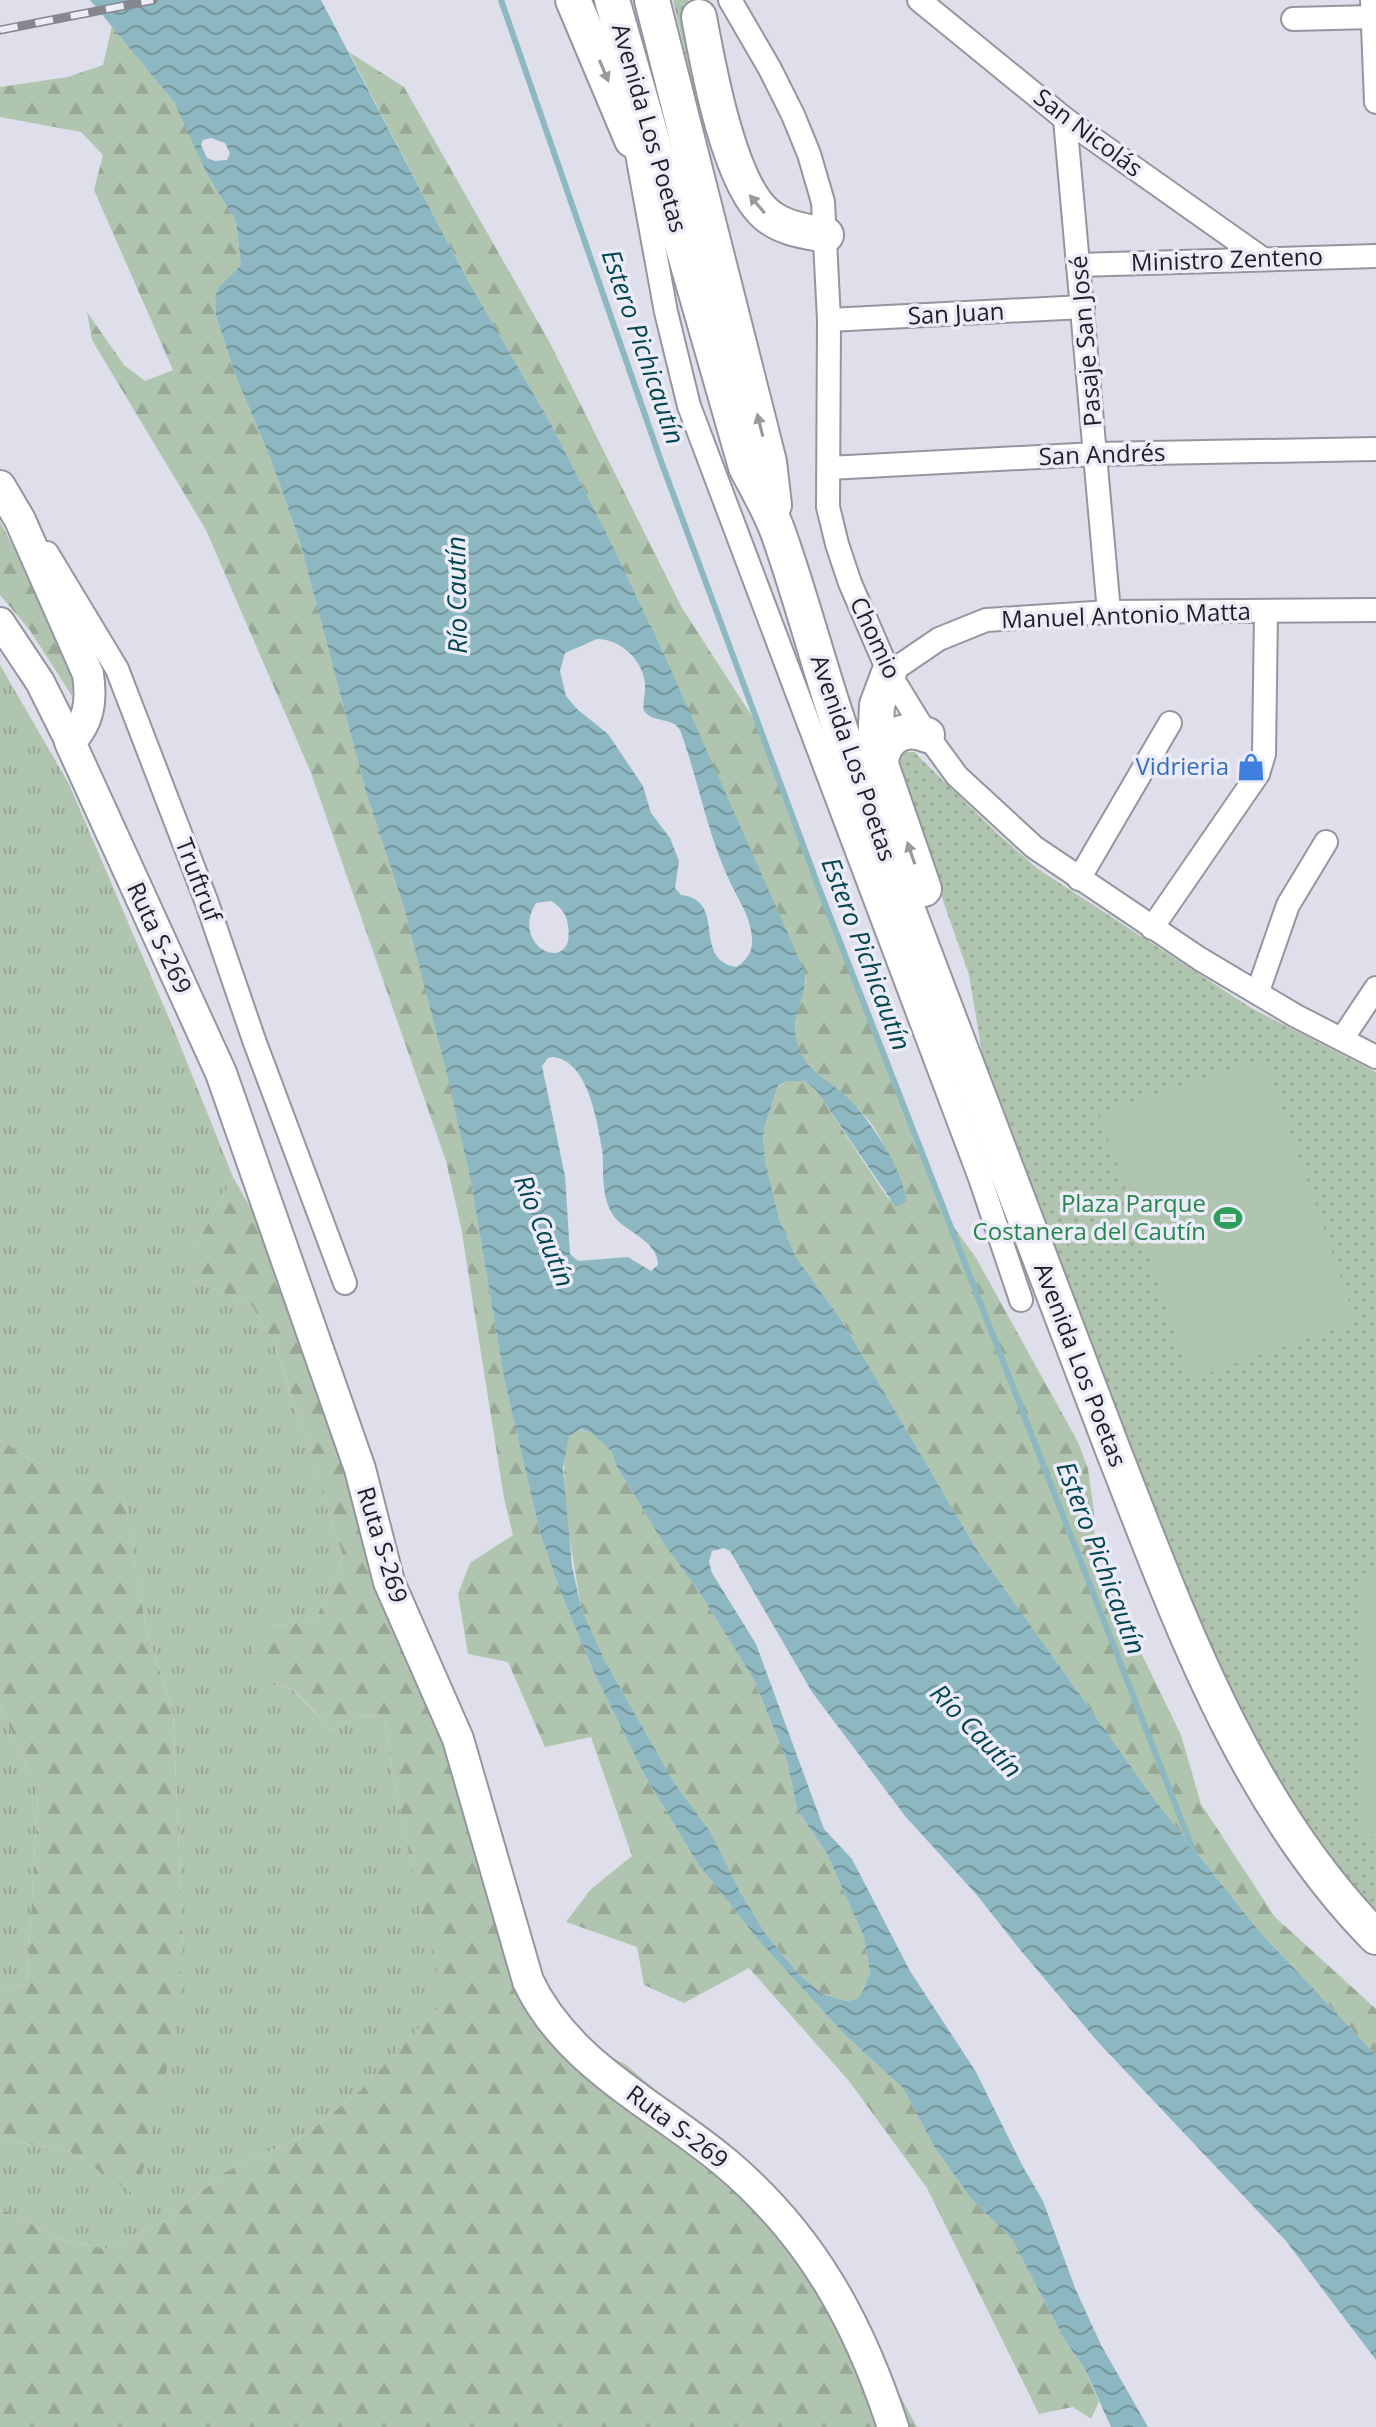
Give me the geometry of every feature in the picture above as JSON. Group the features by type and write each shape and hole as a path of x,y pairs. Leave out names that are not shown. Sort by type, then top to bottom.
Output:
{"main road":[{"path":"573,0 715,353"},
{"name":"Avenida Los Poetas","path":"612,0 746,467 777,529 836,722 1162,1576 1231,1730 1284,1825 1356,1917 1376,1937"},
{"name":"Avenida Los Poetas","path":"652,0 769,462 777,529"},
{"path":"698,8 718,256"},
{"path":"698,8 710,80 737,168 750,196 777,223 787,228 826,235"},
{"name":"Truftruf","path":"4,492 88,674 91,695 88,715 81,731 70,742"},
{"path":"889,673 874,719 875,747 959,991 970,1039 974,1089"},
{"path":"881,768 883,750 895,736 911,731 927,735"},
{"name":"Ruta S-269","path":"70,742 221,1073 360,1469 389,1582 458,1739 522,1965 536,1997 572,2045 727,2163 779,2215 822,2270 851,2319 870,2360 893,2427"}],"street":[{"name":"Chomio","path":"730,0 770,68 804,141 823,202 829,320 828,507 850,583 889,673 927,735 957,776 1034,847 1152,928 1376,1057"},
{"name":"San Nicolás","path":"919,0 1065,119 1263,259"},
{"path":"1293,19 1373,8 1376,102"},
{"name":"Pasaje San José","path":"1065,119 1109,612"},
{"path":"637,154 666,312 689,406 980,1178 1021,1300"},
{"name":"Ministro Zenteno","path":"1078,265 1376,256"},
{"name":"San Juan","path":"829,320 1083,307"},
{"name":"San Andrés","path":"829,468 1096,454 1376,449"},
{"name":"Truftruf","path":"4,492 45,550 117,669 207,903 254,1040 345,1283"},
{"name":"Manuel Antonio Matta","path":"889,673 939,639 986,620 1109,612 1376,610"},
{"path":"1152,928 1258,774 1264,754 1266,612"},
{"name":"Ruta S-269","path":"0,622 40,682 70,742"},
{"path":"1079,879 1170,723"},
{"path":"1258,991 1288,905 1326,842"},
{"path":"1342,1039 1376,988"}],"green space":[{"path":"673,0 688,0 698,110"},
{"path":"112,26 174,102 208,176 236,221 241,265 218,289 215,297 216,316 236,377 270,457 300,542 366,792 405,911 448,1074 471,1182 504,1378 540,1533 561,1593 596,1677 645,1776 698,1864 760,1942 846,2036 903,2088 935,2148 972,2200 1012,2239 1064,2339 1085,2369 1099,2402 1091,2419 1073,2407 1039,2414 927,2188 849,2081 749,1968 684,2003 644,1985 637,1947 566,1922 591,1889 632,1856 591,1737 545,1747 508,1662 468,1654 458,1594 470,1563 513,1535 504,1498 461,1227 446,1161 311,773 206,530 92,340 87,312 124,365 145,381 173,370 94,190 103,155 81,132 0,117 0,87 68,77 103,65"},
{"path":"349,52 404,87 550,343 682,608 759,727 948,1219 976,1258 1078,1442 1088,1469 1094,1512 1095,1558 1181,1735 1201,1804 1275,1917 1376,2009 1376,2055 1259,1931 1154,1799 977,1550 844,1324 796,1257 779,1219 765,1160 763,1132 778,1087 787,1081 804,1081 816,1090 887,1197 899,1206 905,1201 901,1183 870,1122 808,1064 799,1050 795,1033 797,1011 806,981 665,656 550,422 467,279"},
{"path":"0,522 58,633 72,678 72,696 29,629 0,595"},
{"path":"0,665 69,784 233,1177 192,1253 192,1280 251,1304 275,1345 343,1556 315,1621 268,1626 270,1684 293,1690 332,1730 364,1715 385,1718 403,1825 445,2001 361,2090 305,2135 225,2172 169,2219 107,2249 60,2239 0,2208 0,2140 67,2150 137,2195 183,1945 173,1712 146,1628 123,1492 33,1461 0,1440"},
{"path":"902,752 914,752 1038,869 1251,1008 1376,1072 1376,1922 1239,1726 988,1088 969,975 895,763"},
{"name":"Plaza Parque Costanera del Cautín","path":"1265,1058 1356,1322 1191,1379 1100,1115"},
{"path":"233,1177 270,1242 447,1750 558,2031 625,2064 715,2141 857,2317 917,2427 0,2427 0,2208 60,2239 107,2249 169,2219 225,2172 305,2135 361,2090 444,2001 403,1825 385,1718 364,1715 332,1730 294,1690 270,1684 252,1650 268,1626 315,1621 343,1556 275,1345 251,1304 192,1280 192,1253"},
{"path":"578,1429 591,1433 611,1451 617,1467 664,1544 700,1593 754,1680 787,1761 797,1809 827,1854 864,1937 870,1972 857,1999 847,2001 822,1994 797,1972 765,1933 739,1890 710,1831 675,1784 605,1661 581,1608 565,1511 564,1451 569,1436"},
{"path":"0,1440 33,1461 123,1491 146,1628 173,1712 183,1945 178,2022 137,2196 67,2150 0,2140 0,1988 27,1984 38,1794 0,1704"},
{"path":"1362,1573 1376,1573 1376,1837 1358,1836"},
{"path":"0,1704 38,1794 27,1984 0,1988"}],"water":[{"name":"Río Cautín","path":"90,0 321,0 467,279 550,422 665,656 804,970 804,989 795,1025 799,1048 813,1069 845,1095 864,1116 892,1160 904,1189 906,1201 895,1206 816,1090 804,1081 787,1081 778,1086 763,1132 765,1160 779,1219 796,1257 844,1324 977,1550 1154,1799 1259,1931 1376,2055 1376,2360 1286,2241 1098,2042 976,1894 905,1816 812,1692 730,1551 724,1548 712,1551 709,1562 712,1573 756,1644 824,1829 852,1859 910,1971 976,2072 1043,2201 1075,2288 1101,2345 1148,2427 1111,2427 1085,2369 1064,2339 1012,2239 972,2200 935,2148 903,2088 846,2036 760,1942 698,1864 645,1776 596,1677 540,1533 504,1378 471,1182 405,911 366,792 300,542 270,457 236,377 216,316 218,288 241,265 236,221 208,176 174,102","holes":["211,138 225,143 230,153 227,160 207,158 201,145 203,140","597,639 622,647 636,660 644,676 644,711 672,723 680,730 716,846 750,927 751,950 736,967 723,962 715,953 703,907 695,899 681,895 675,888 679,861 670,838 651,813 643,786 608,734 566,696 560,671 565,653","551,901 565,914 568,942 562,950 554,953 536,944 530,933 530,919 536,903","548,1058 565,1061 583,1080 597,1123 608,1205 618,1221 654,1251 658,1265 651,1271 628,1257 578,1261 570,1254 565,1176 542,1066","581,1429 591,1433 611,1451 617,1467 664,1544 700,1593 754,1680 787,1761 797,1809 827,1854 864,1937 870,1972 857,1999 847,2001 822,1994 797,1972 765,1933 739,1890 710,1831 675,1784 605,1661 581,1608 572,1566 563,1468 569,1436"]}],"waterway":[{"name":"Estero Pichicautín","path":"501,0 662,464 819,888 1195,1855"}],"railway":[{"path":"0,30 153,0"}],"place":[{"name":"Vidrieria","path":"1251,767"},
{"name":"Plaza Parque Costanera del Cautín","path":"1228,1218"}]}
